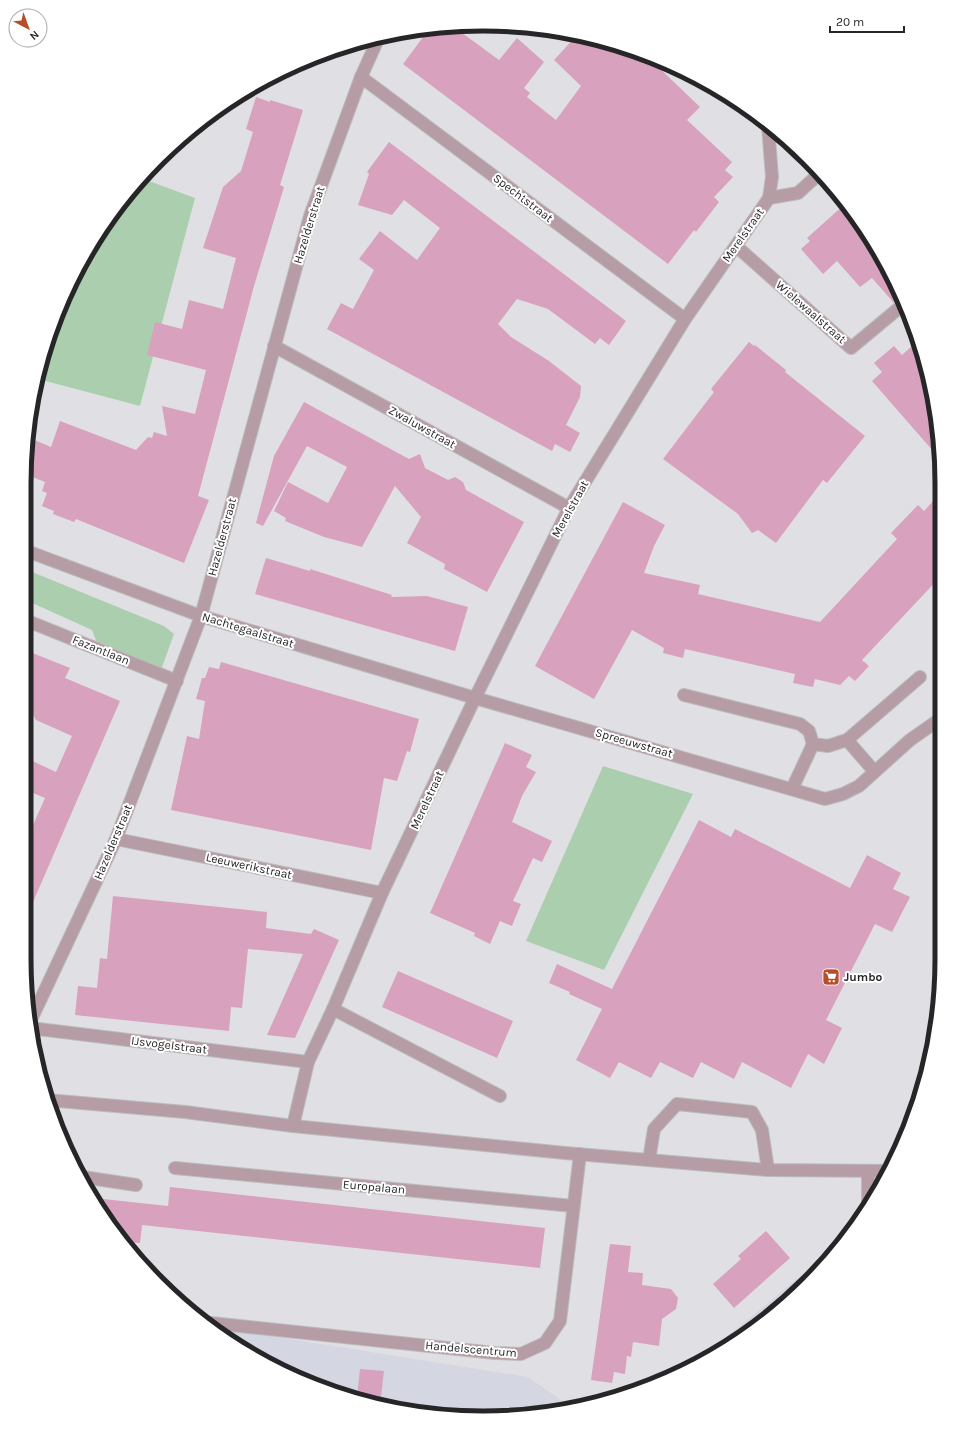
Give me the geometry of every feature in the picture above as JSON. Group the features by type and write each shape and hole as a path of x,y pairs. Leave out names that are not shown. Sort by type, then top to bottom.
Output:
{"street":[{"name":"Hazelderstraat","path":"34,1012 116,839 201,616 310,216 361,77 376,44"},
{"name":"Spechtstraat","path":"361,77 685,319"},
{"path":"768,198 772,177 769,133"},
{"name":"Merelstraat","path":"382,893 475,698 569,508 685,319 768,198 798,193 816,177"},
{"name":"Wielewaalstraat","path":"736,246 851,348 900,307"},
{"name":"Zwaluwstraat","path":"274,346 569,508"},
{"name":"Nachtegaalstraat","path":"31,553 201,616 475,698"},
{"name":"Fazantlaan","path":"31,622 177,681"},
{"path":"813,744 828,746 847,740 920,677"},
{"path":"684,695 800,724 809,731 813,744 792,789"},
{"name":"Spreeuwstraat","path":"475,698 825,799 843,794 859,786 910,740 935,723"},
{"path":"847,740 874,771"},
{"name":"Leeuwerikstraat","path":"116,839 382,893"},
{"path":"293,1126 308,1062 333,1010 382,893"},
{"path":"333,1010 500,1096"},
{"name":"IJsvogelstraat","path":"37,1029 308,1062"},
{"path":"54,1101 185,1112 293,1126 649,1160 768,1170 882,1171"},
{"path":"649,1160 654,1130 678,1104 752,1112 762,1130 768,1170"},
{"name":"Handelscentrum","path":"216,1323 495,1353 522,1354 545,1342 560,1321 580,1154"},
{"name":"Europalaan","path":"175,1168 573,1206"},
{"path":"868,1171 868,1195"},
{"path":"88,1178 136,1185"}],"shaded area":[{"path":"820,1260 803,1279 758,1318 714,1347"},
{"path":"223,1328 528,1377 565,1403 513,1410 483,1411 424,1407 366,1396 310,1377 257,1350"}],"green space":[{"path":"147,180 195,198 140,406 43,380 46,366 65,310 78,283 107,232 124,208"},
{"path":"31,571 164,626 174,634 161,670 97,643 92,630 31,602"},
{"path":"603,766 693,794 604,970 526,941"}],"building":[{"path":"460,32 499,60 517,38 544,62 524,88 530,93 527,97 556,120 581,86 554,60 572,40 600,46 628,55 656,65 700,107 687,120 732,162 725,170 733,177 714,197 719,202 696,232 694,230 668,264 403,64 425,35"},
{"path":"256,97 303,110 280,185 284,187 254,286 198,496 209,500 184,563 76,519 74,522 53,514 54,511 42,506 47,493 42,491 45,482 31,476 33,440 51,447 60,421 136,450 148,437 152,438 154,432 167,436 162,406 195,414 206,370 147,355 155,322 182,329 189,300 223,309 236,258 203,248 223,187 241,171 253,132 246,129"},
{"path":"389,142 626,321 609,345 600,338 595,344 548,309 517,299 498,324 511,337 549,361 581,386 580,397 566,425 580,433 570,452 555,444 552,451 327,329 341,303 353,309 374,270 359,259 380,231 417,260 440,228 404,200 392,215 358,205 369,174 367,172"},
{"path":"841,207 874,257 897,301 894,303 872,278 860,287 837,261 823,274 801,249 810,241 807,238"},
{"path":"749,342 754,346 755,345 786,370 785,372 865,436 827,483 823,480 776,543 758,530 752,533 738,514 663,459 714,392 711,389"},
{"path":"894,346 902,355 912,346 915,349 926,395 934,452 872,381 882,372 874,363"},
{"path":"304,402 409,459 420,454 425,468 448,480 455,477 463,482 466,490 524,522 487,592 444,569 445,564 407,543 421,517 395,486 362,547 324,537 285,521 286,518 274,511 288,482 328,503 347,467 307,446 263,526 256,523 274,456"},
{"path":"935,499 935,582 862,660 869,666 855,681 849,676 840,685 815,679 813,687 793,683 795,674 685,649 683,658 663,653 664,648 632,630 594,699 535,666 623,502 665,525 654,546 644,573 700,585 698,594 820,622 897,539 891,533 918,505 924,511"},
{"path":"266,558 310,571 310,569 392,595 391,597 427,596 468,607 455,651 255,594"},
{"path":"31,652 70,668 65,678 120,701 31,907 31,830 45,798 31,792 31,760 56,772 72,736 36,720 31,710"},
{"path":"221,662 419,719 410,752 407,751 397,781 384,778 371,850 171,810 187,736 199,739 205,701 196,699 202,678 205,678 209,667 219,669"},
{"path":"505,743 532,755 526,767 536,772 522,796 512,822 552,841 542,862 533,858 513,901 521,904 512,926 500,921 490,944 474,936 475,933 430,913"},
{"path":"699,820 731,837 735,829 850,888 867,855 901,873 893,889 910,897 892,932 875,924 826,1020 842,1028 824,1064 808,1054 791,1088 742,1062 734,1079 701,1062 693,1078 660,1062 651,1078 619,1062 610,1078 576,1060 602,1009 549,983 557,964 612,989"},
{"path":"113,896 267,912 266,928 311,934 314,929 339,940 295,1038 267,1035 303,954 248,949 242,1008 231,1007 229,1031 75,1015 78,986 97,988 100,958 107,959"},
{"path":"398,971 513,1021 497,1058 382,1007"},
{"path":"170,1187 545,1228 540,1268 142,1225 140,1243 131,1242 100,1199 168,1206"},
{"path":"766,1231 790,1258 734,1308 713,1284 741,1259 738,1256"},
{"path":"610,1244 631,1246 628,1272 643,1273 642,1285 671,1289 678,1298 676,1309 662,1319 659,1346 633,1342 631,1357 627,1356 625,1374 614,1372 612,1383 591,1380"},
{"path":"360,1369 384,1371 381,1399 357,1393"}],"place":[{"name":"Jumbo","path":"831,977"}]}
